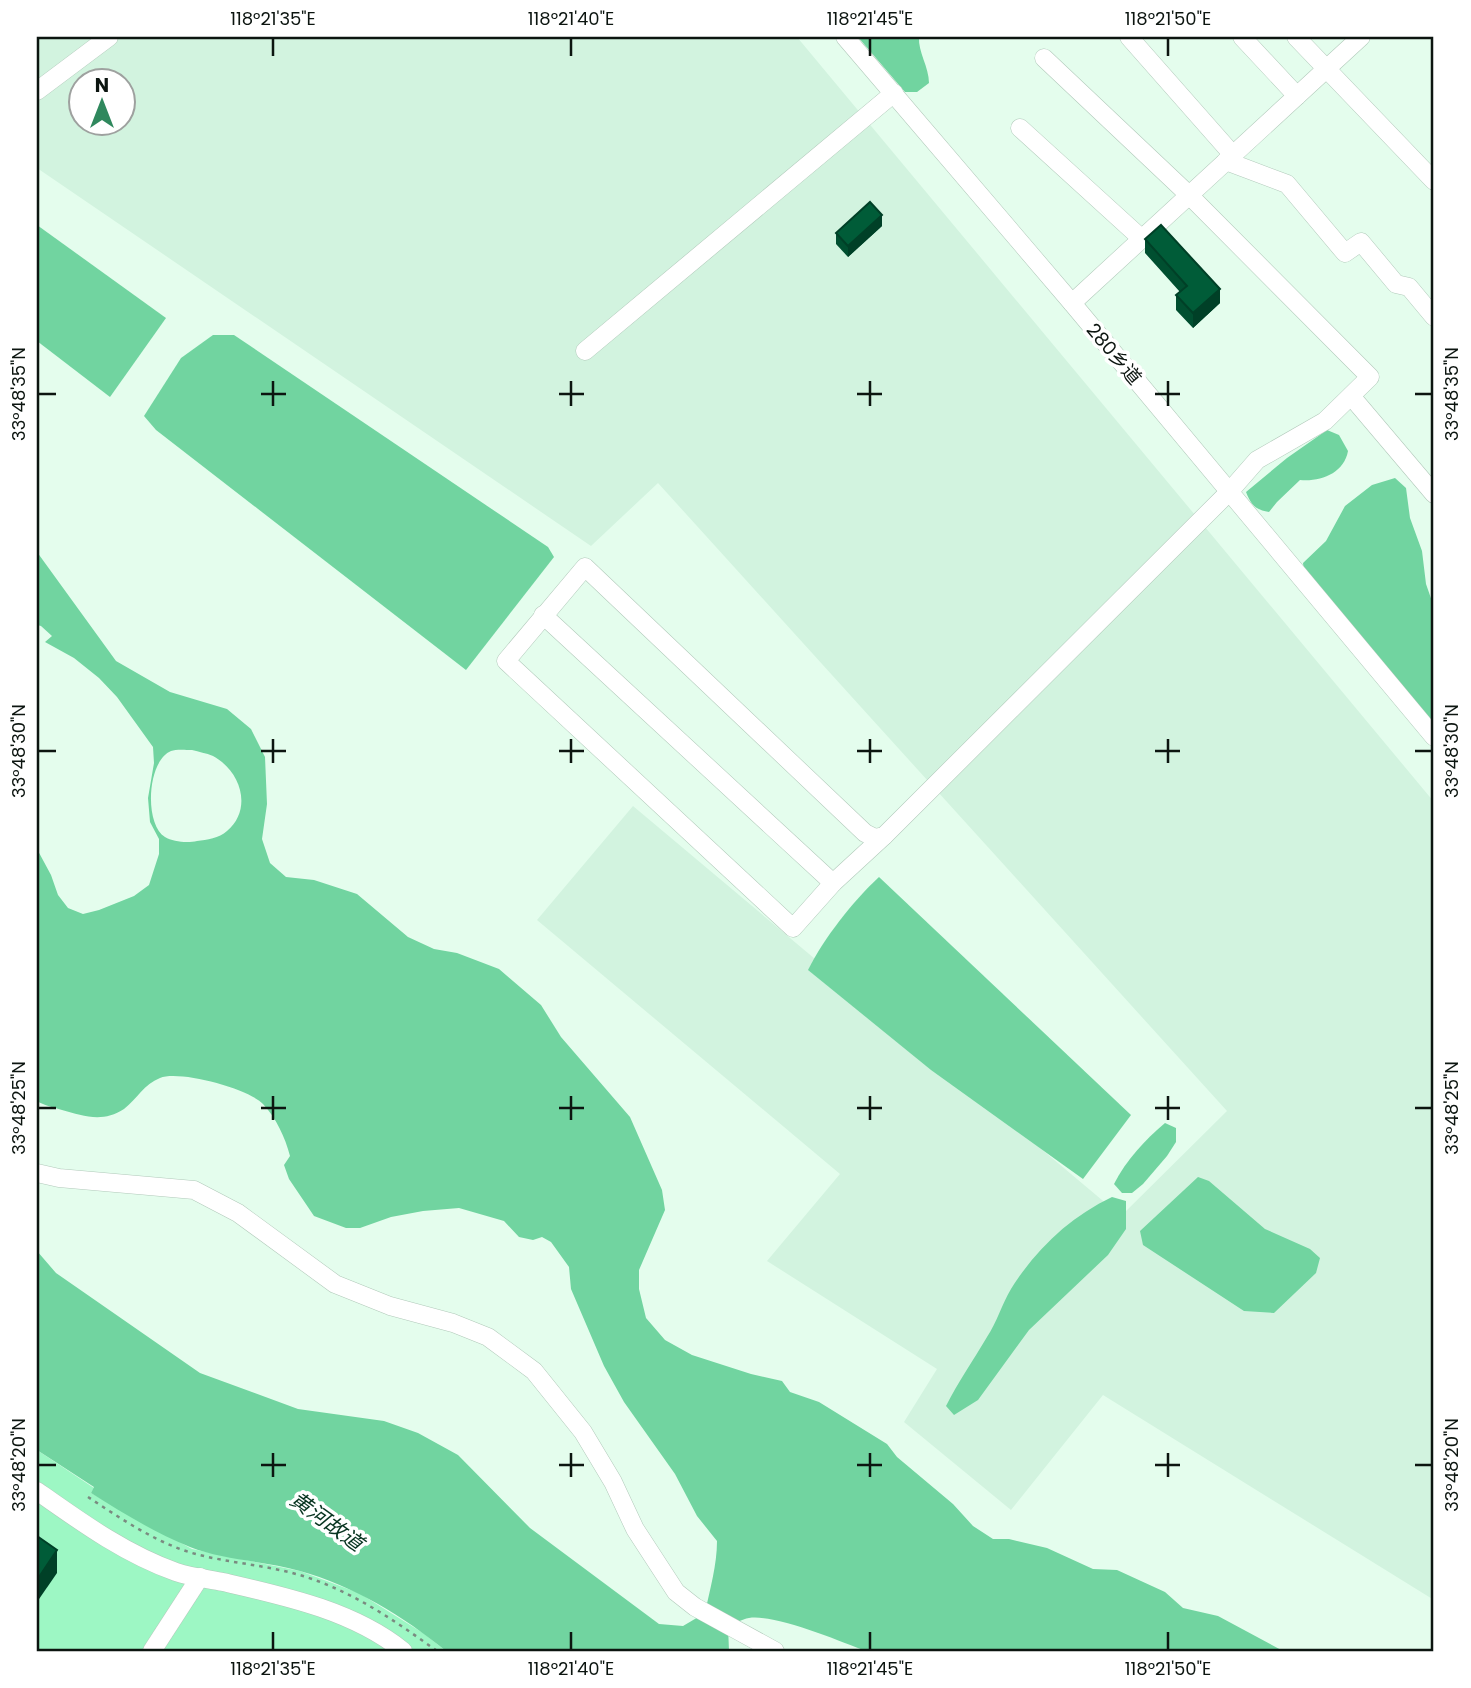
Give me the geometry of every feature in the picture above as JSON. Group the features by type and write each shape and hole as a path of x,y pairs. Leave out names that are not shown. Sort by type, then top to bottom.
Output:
{"street":[{"path":"37,91 109,37"},
{"name":"280乡道","path":"845,37 1072,303 1434,737"},
{"path":"1129,37 1229,158 1287,184 1345,253 1361,242 1396,284 1409,288 1434,317"},
{"path":"1242,37 1297,96"},
{"path":"1296,37 1434,181"},
{"path":"1072,303 1361,37"},
{"path":"884,836 875,838 865,833 585,567 506,661 793,928 833,883 884,836 1229,492 1256,460 1325,421 1370,377 1189,195 1044,58"},
{"path":"585,352 894,93"},
{"path":"1020,128 1142,239"},
{"path":"1351,396 1434,494"},
{"path":"543,615 833,883"},
{"path":"37,1173 59,1178 194,1190 238,1213 335,1284 390,1306 453,1323 488,1337 534,1371 583,1432 613,1482 635,1529 676,1592 695,1607 775,1651"},
{"path":"37,1491 96,1532 143,1558 178,1573 325,1610 360,1625 403,1651"},
{"path":"152,1651 200,1577"}],"path":[{"path":"88,1497 132,1525 182,1550 311,1578 345,1592 363,1601 437,1651"}],"shaded area":[{"path":"37,37 797,37 1434,802 1434,1600 1103,1395 1011,1510 904,1422 937,1369 767,1261 840,1174 537,920 633,806 1121,1216 1227,1111 658,483 591,546 37,168"},
{"path":"37,1450 94,1488 91,1493 192,1549 300,1571 359,1593 423,1633 446,1651 37,1651"}],"water":[{"path":"858,37 919,37 929,83 917,92 905,92"},
{"path":"37,225 166,318 110,397 37,341"},
{"path":"213,335 234,335 548,547 554,557 466,670 156,430 144,416 181,358"},
{"path":"1327,430 1339,435 1348,451 1342,465 1323,478 1300,480 1269,512 1254,506 1246,492"},
{"path":"1395,478 1406,488 1410,518 1422,551 1426,584 1434,607 1434,724 1304,571 1303,563 1326,541 1345,506 1372,485"},
{"name":"黄河故道","path":"37,552 116,661 170,692 227,709 251,729 265,757 267,804 262,839 270,863 286,877 314,880 357,894 408,937 434,949 457,953 499,969 541,1005 561,1037 630,1117 662,1190 665,1210 639,1270 639,1289 646,1318 665,1340 692,1355 782,1381 790,1392 819,1402 887,1444 897,1457 953,1504 973,1526 993,1539 1009,1539 1047,1548 1093,1569 1117,1570 1165,1592 1183,1608 1218,1616 1283,1651 866,1651 808,1629 761,1618 746,1619 728,1626 729,1651 446,1651 395,1614 340,1585 287,1568 203,1551 164,1535 91,1493 94,1487 37,1450 37,1251 56,1273 200,1373 298,1409 384,1421 418,1433 458,1455 530,1528 659,1624 683,1626 705,1613 715,1568 717,1541 697,1516 675,1474 624,1402 604,1366 571,1289 569,1267 551,1242 542,1237 533,1240 519,1237 504,1221 459,1208 391,1217 360,1228 346,1228 314,1216 289,1179 284,1165 290,1156 288,1149 268,1109 244,1092 214,1082 170,1076 160,1078 149,1084 124,1109 101,1117 78,1114 37,1101 37,849 58,895 68,908 83,914 134,896 149,885 159,854 159,839 150,822 148,798 154,763 153,747 117,697 99,678 74,658 45,642 52,636 37,625","holes":["171,751 195,751 213,756 231,771 240,791 240,812 235,822 220,835 193,842 176,841 165,837 158,830 151,807 153,779 163,757"]},
{"path":"879,877 1131,1115 1083,1179 931,1070 808,970 840,920"},
{"path":"1165,1123 1176,1128 1176,1142 1143,1184 1132,1193 1122,1193 1114,1184 1119,1175 1136,1151"},
{"path":"1198,1177 1209,1181 1265,1229 1310,1249 1320,1258 1316,1273 1274,1313 1244,1311 1143,1245 1140,1231"},
{"path":"1112,1197 1126,1201 1126,1229 1108,1255 1029,1330 978,1400 954,1415 946,1406 1021,1274 1068,1224"}],"building":[{"path":"870,202 882,215 848,246 836,233"},
{"path":"1161,225 1220,289 1193,313 1176,295 1187,286 1145,239"},
{"path":"37,1536 57,1550 37,1580"}]}
